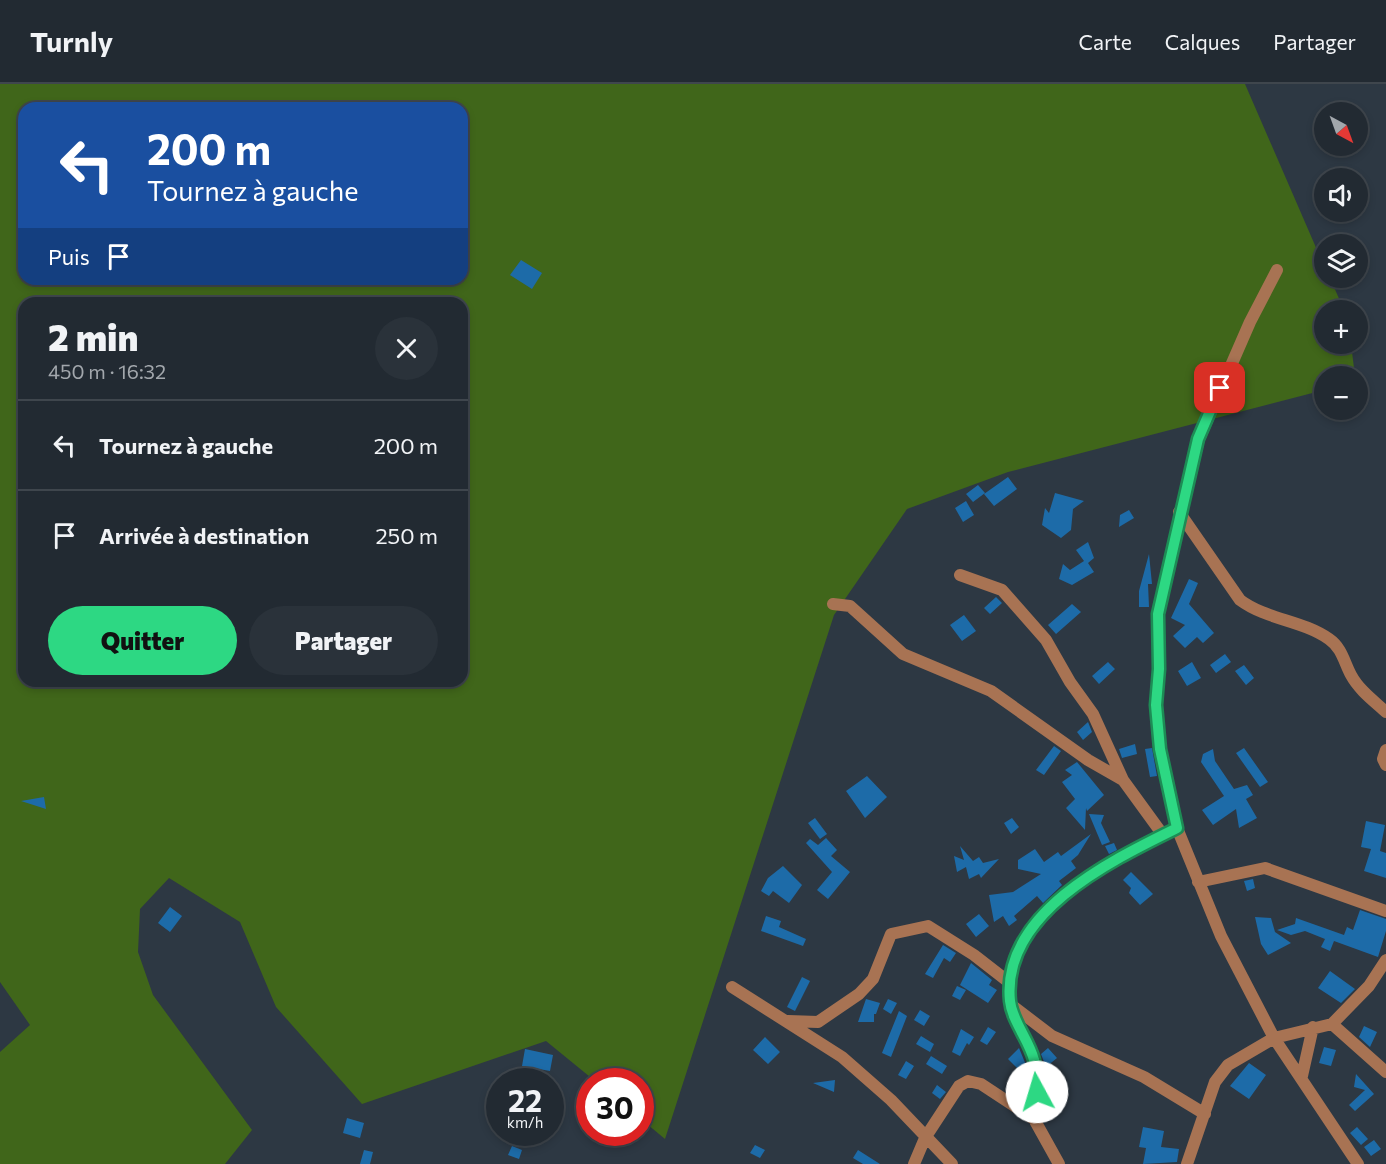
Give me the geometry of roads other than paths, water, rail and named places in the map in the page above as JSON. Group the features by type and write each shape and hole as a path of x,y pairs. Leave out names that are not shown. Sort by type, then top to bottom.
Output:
{"street":[{"path":"1277,270 1250,322 1198,439 1179,512 1158,614 1159,669 1156,705 1160,749 1177,828 1221,936 1274,1038 1358,1164"},
{"path":"1179,512 1240,600 1254,610 1318,632 1332,642 1342,654 1360,687 1386,712"},
{"path":"960,575 1002,590 1046,640 1070,682 1093,714 1123,780 1163,835"},
{"path":"833,604 850,606 903,654 991,691 1088,760 1123,780"},
{"path":"1386,750 1383,759 1386,765"},
{"path":"1034,1119 1038,1111 1034,1060 1010,1003 1010,983 1018,947 1030,928 1107,863 1177,828"},
{"path":"1198,882 1265,868 1386,911"},
{"path":"788,1021 818,1022 830,1016 859,994 873,979 891,934 928,927 974,955 1010,983"},
{"path":"1188,1164 1222,1071 1228,1065 1274,1038 1332,1024 1369,986 1386,960"},
{"path":"732,987 842,1057 891,1100 952,1164"},
{"path":"1010,1003 1052,1036 1144,1077 1205,1114"},
{"path":"1332,1024 1386,1072"},
{"path":"1302,1077 1313,1027"},
{"path":"914,1164 925,1138 959,1086 968,1081 981,1084 1034,1119 1059,1164"}]}
